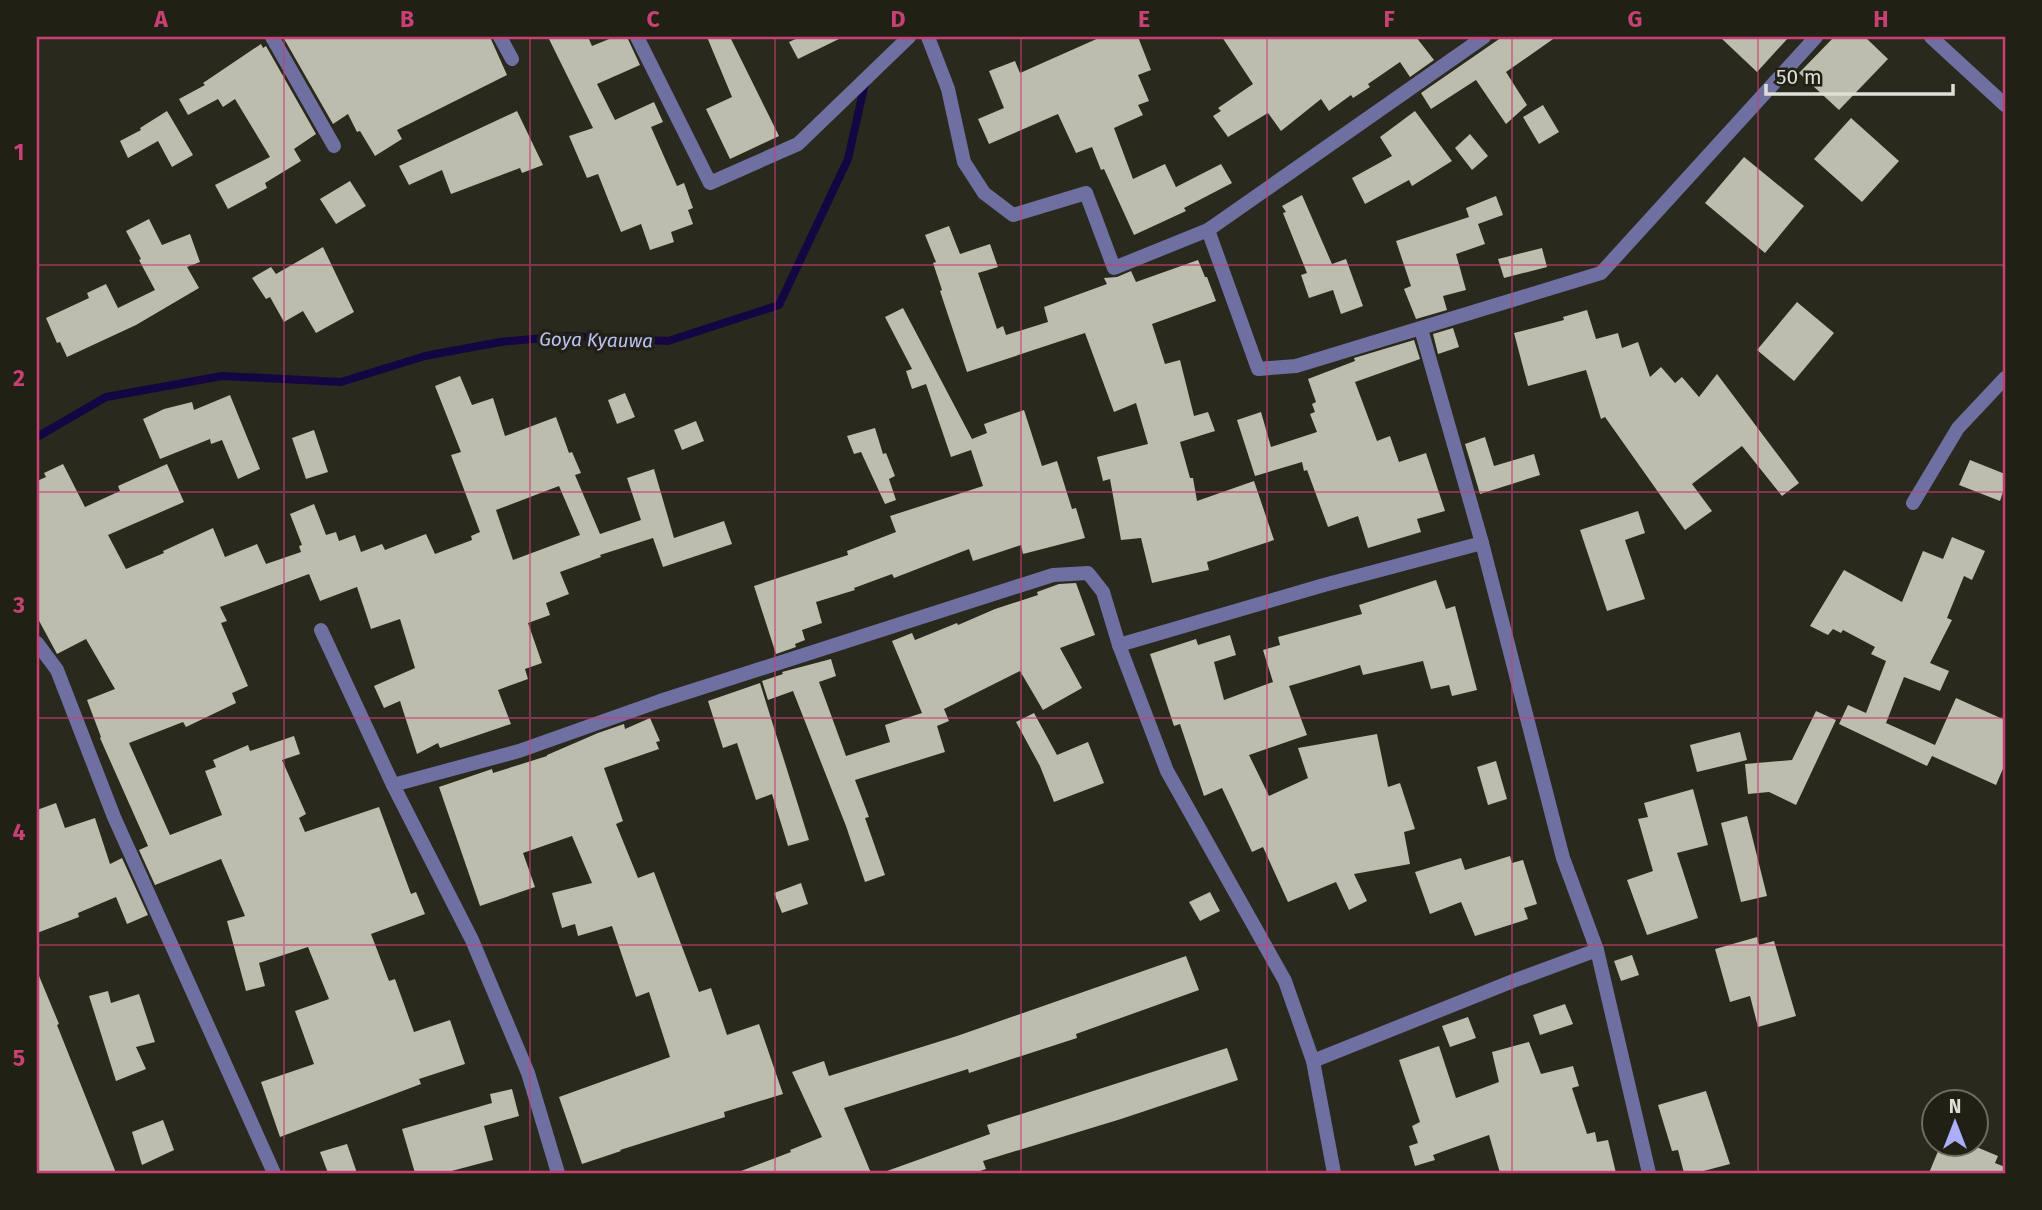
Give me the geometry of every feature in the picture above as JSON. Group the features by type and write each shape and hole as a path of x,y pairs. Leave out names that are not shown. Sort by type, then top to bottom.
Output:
{"street":[{"path":"272,37 334,146"},
{"path":"500,37 512,59"},
{"path":"637,37 710,183 799,144 909,37"},
{"path":"928,37 948,89 964,162 984,193 1013,215 1086,193 1114,268 1208,230 1484,37"},
{"path":"1208,230 1258,369 1296,366 1601,273 1816,37"},
{"path":"1931,37 2005,106"},
{"path":"1421,328 1482,543 1563,858 1597,950 1649,1173"},
{"path":"1913,503 1958,428 2005,378"},
{"path":"1119,645 1324,585 1482,543"},
{"path":"393,785 519,751 660,701 1053,575 1088,573 1103,592 1119,645 1167,771 1285,981 1313,1061 1334,1173"},
{"path":"321,630 393,785 472,940 527,1073 558,1173"},
{"path":"37,643 57,670 114,817 274,1173"},
{"path":"1313,1061 1597,950"}],"building":[{"path":"283,37 490,37 507,75 397,130 402,139 375,156 360,131 357,132 348,114 333,124"},
{"path":"548,37 588,37 592,46 614,37 627,37 640,65 597,84 615,120 654,102 663,122 651,127 677,186 684,183 693,208 688,210 693,224 671,232 674,242 650,250 641,224 621,232 598,174 587,178 569,136 593,128"},
{"path":"707,37 730,37 779,136 730,159 706,109 732,97"},
{"path":"800,37 843,37 798,59 789,42"},
{"path":"1101,37 1138,37 1151,70 1138,75 1149,101 1138,105 1143,115 1114,128 1133,179 1165,164 1176,187 1221,164 1232,183 1184,208 1186,211 1134,235 1092,147 1076,153 1058,114 989,144 978,119 1004,108 989,71 1015,61 1020,73"},
{"path":"1222,37 1416,37 1434,60 1410,77 1400,62 1368,84 1370,87 1353,98 1351,95 1329,111 1321,99 1281,131 1268,113 1228,137 1213,116 1221,111 1218,108 1253,84"},
{"path":"1502,37 1556,37 1506,72 1527,105 1506,124 1476,80 1431,109 1421,93"},
{"path":"1720,37 1789,37 1757,72"},
{"path":"1834,37 1865,37 1888,59 1839,110 1799,73"},
{"path":"261,44 263,48 266,46 316,134 294,149 301,161 265,183 267,188 228,209 215,185 270,157 235,99 223,107 218,99 188,115 179,99 205,85 203,83"},
{"path":"1543,105 1559,132 1539,144 1523,117"},
{"path":"167,111 193,155 172,167 158,141 128,158 120,141"},
{"path":"517,111 543,165 522,173 520,168 451,194 442,170 409,185 399,166"},
{"path":"1415,111 1452,161 1412,186 1409,180 1365,204 1352,178 1392,156 1380,137"},
{"path":"1851,118 1899,161 1862,202 1814,159"},
{"path":"1470,134 1488,156 1472,170 1455,148"},
{"path":"1744,157 1804,206 1765,253 1705,203"},
{"path":"350,181 366,206 336,224 320,199"},
{"path":"1302,195 1332,264 1346,259 1363,306 1341,314 1333,290 1309,298 1301,275 1307,273 1282,206"},
{"path":"1496,196 1503,215 1478,224 1485,244 1456,254 1466,290 1443,296 1447,310 1416,319 1404,289 1411,286 1396,241 1469,217 1466,208"},
{"path":"149,219 162,245 190,234 200,262 187,267 199,288 136,325 67,357 60,342 57,343 46,318 89,298 87,293 106,284 118,308 155,290 126,231"},
{"path":"949,226 960,254 990,244 998,267 978,273 997,329 1003,326 1006,335 1048,322 1044,307 1107,284 1104,278 1117,277 1131,271 1136,282 1198,260 1216,301 1152,324 1165,364 1180,360 1194,416 1208,412 1215,431 1180,442 1190,478 1193,478 1197,501 1254,481 1274,540 1207,562 1209,570 1152,583 1141,538 1121,540 1110,479 1103,481 1097,457 1148,444 1136,403 1114,412 1085,333 967,372 940,291 942,290 933,263 936,262 925,235"},
{"path":"323,247 354,312 316,333 303,311 284,322 270,297 266,299 252,278 271,267 276,274"},
{"path":"1542,248 1547,267 1504,278 1498,259"},
{"path":"1797,302 1834,333 1794,381 1757,350"},
{"path":"903,308 972,439 987,433 984,424 1024,410 1042,466 1057,461 1072,509 1076,508 1085,538 1023,554 1021,545 973,561 969,549 894,578 892,574 854,588 855,590 816,602 822,623 802,630 805,640 795,644 796,647 776,654 754,586 848,555 847,551 896,532 890,516 983,486 971,450 951,457 926,384 912,389 906,371 912,369 885,317"},
{"path":"1587,310 1596,339 1618,333 1622,348 1638,342 1650,377 1661,367 1675,383 1682,377 1699,397 1717,374 1799,483 1782,496 1742,446 1692,484 1712,511 1685,530 1605,417 1601,419 1586,370 1528,386 1514,333 1564,320 1563,317"},
{"path":"1453,328 1459,347 1438,354 1433,334"},
{"path":"1414,340 1420,359 1355,382 1377,441 1390,436 1399,462 1426,453 1445,511 1417,519 1421,532 1368,548 1358,516 1328,527 1302,462 1255,476 1237,420 1261,412 1271,447 1317,432 1310,414 1315,412 1312,404 1316,402 1308,379 1355,361 1354,358"},
{"path":"460,376 472,405 493,398 505,436 556,417 569,453 572,452 581,473 575,475 600,534 641,520 627,478 654,469 674,538 724,521 732,544 663,567 653,538 600,555 601,557 560,572 569,594 546,603 550,615 528,623 542,663 525,669 528,679 498,690 511,724 440,748 438,743 417,754 400,701 384,708 374,686 415,668 400,619 371,629 357,587 320,601 309,574 220,607 227,621 221,623 248,686 232,693 236,703 186,727 183,722 129,743 170,835 222,815 205,771 216,767 213,760 248,745 250,751 294,736 300,754 282,760 306,814 299,818 305,832 379,807 411,894 416,892 425,914 371,934 389,981 395,979 414,1032 450,1020 465,1064 419,1079 421,1084 280,1137 261,1082 314,1064 295,1011 329,999 308,947 259,963 265,986 246,991 227,921 245,916 221,859 155,885 139,850 148,846 100,738 87,700 115,689 86,639 57,654 37,617 37,481 46,477 44,473 63,464 85,507 120,491 118,486 167,464 184,502 108,535 126,569 213,528 225,557 257,544 266,564 301,552 299,546 302,545 290,514 314,504 326,535 336,532 339,541 355,535 361,552 382,544 385,550 426,534 435,554 472,540 471,536 480,532 451,455 461,452 435,386","holes":["559,486 580,535 513,560 496,510"]},
{"path":"625,393 635,417 617,424 608,400"},
{"path":"230,395 260,469 238,479 222,440 211,444 210,439 160,459 143,419 164,409 192,402 194,410"},
{"path":"696,421 704,441 682,450 674,430"},
{"path":"875,428 883,454 886,453 895,476 889,479 896,500 885,504 861,452 854,454 847,436"},
{"path":"314,430 328,472 306,479 292,438"},
{"path":"1485,437 1494,466 1534,454 1540,475 1480,494 1465,444"},
{"path":"1970,460 2005,474 2005,486 2000,501 1959,485"},
{"path":"1638,511 1645,533 1625,540 1645,599 1607,611 1580,530"},
{"path":"1952,537 1985,551 1972,580 1964,576 1947,618 1952,620 1930,663 1949,671 1940,691 1904,677 1886,723 1935,745 1956,698 2005,720 2005,764 1996,785 1932,756 1927,766 1839,724 1848,705 1866,713 1886,661 1871,654 1875,647 1843,630 1841,633 1833,629 1828,635 1810,626 1844,570 1902,602 1923,551 1943,559"},
{"path":"1436,580 1446,609 1455,606 1477,690 1452,696 1449,685 1431,689 1423,661 1363,675 1360,665 1289,686 1307,735 1249,755 1269,796 1308,778 1298,748 1377,734 1388,787 1400,783 1415,829 1404,832 1410,864 1354,874 1367,901 1349,910 1336,882 1288,902 1263,847 1252,852 1222,788 1204,796 1180,724 1174,726 1150,654 1196,639 1198,645 1230,635 1236,655 1214,662 1224,700 1273,682 1263,650 1280,645 1278,637 1362,614 1359,605"},
{"path":"1076,583 1095,635 1060,648 1082,688 1043,710 1020,671 944,709 949,721 937,726 945,752 855,780 869,817 865,818 885,875 865,882 793,691 768,700 762,681 783,674 782,672 831,659 836,676 819,682 846,756 890,742 885,725 922,713 892,641 912,633 915,640 1038,595 1037,592 1059,584"},
{"path":"760,683 809,840 788,846 772,794 756,800 737,743 723,748 708,701"},
{"path":"1816,711 1836,720 1796,805 1769,792 1748,794 1745,764 1792,760"},
{"path":"1034,713 1057,755 1088,742 1104,783 1054,802 1040,766 1016,722"},
{"path":"650,718 660,741 656,742 659,749 604,768 623,821 616,824 638,878 654,872 699,992 711,988 727,1035 759,1024 783,1094 724,1112 725,1117 582,1164 559,1097 670,1057 649,992 636,997 612,926 578,936 575,924 562,928 552,893 592,883 572,836 523,853 535,887 480,906 439,787 492,769 493,773 547,756 598,733 624,724 625,729"},
{"path":"1740,732 1747,760 1697,772 1690,745"},
{"path":"1496,761 1507,799 1488,805 1477,767"},
{"path":"1693,789 1708,845 1677,853 1698,918 1647,935 1627,880 1653,871 1638,819 1648,817 1644,803"},
{"path":"56,803 65,828 95,818 110,864 122,858 148,915 127,924 116,897 78,913 79,917 37,933 37,810"},
{"path":"1747,816 1767,896 1741,902 1721,823"},
{"path":"1510,856 1512,863 1523,860 1537,904 1524,908 1528,919 1475,936 1461,902 1430,914 1415,872 1461,858 1465,870"},
{"path":"801,883 808,904 782,913 774,893"},
{"path":"1210,892 1220,911 1200,921 1189,902"},
{"path":"1757,937 1759,945 1774,941 1796,1016 1758,1027 1750,996 1730,1002 1715,949"},
{"path":"1632,955 1639,975 1621,981 1614,961"},
{"path":"1186,956 1199,990 1076,1034 1077,1038 969,1073 968,1069 844,1108 871,1173 741,1173 822,1137 792,1072 824,1061 829,1076 957,1036"},
{"path":"37,971 59,1024 57,1025 116,1173 37,1173"},
{"path":"108,991 111,1003 139,994 155,1042 136,1047 146,1069 116,1081 89,996"},
{"path":"1565,1004 1573,1024 1540,1035 1533,1015"},
{"path":"1468,1017 1476,1038 1450,1047 1442,1026"},
{"path":"1529,1042 1541,1074 1573,1066 1579,1086 1572,1088 1587,1134 1595,1132 1597,1142 1608,1140 1616,1173 1500,1173 1489,1135 1433,1155 1435,1160 1415,1166 1409,1146 1418,1143 1412,1126 1420,1122 1399,1060 1439,1046 1456,1098 1499,1082 1492,1052"},
{"path":"1227,1048 1238,1080 983,1161 986,1169 974,1173 887,1171 990,1134 987,1125"},
{"path":"512,1089 519,1116 484,1126 493,1160 444,1173 415,1173 402,1129 492,1103 490,1094"},
{"path":"1706,1091 1730,1164 1696,1173 1684,1173 1678,1150 1672,1151 1658,1105"},
{"path":"163,1120 174,1150 142,1165 132,1132"},
{"path":"347,1144 357,1173 328,1173 320,1152"},
{"path":"1990,1153 1998,1156 1995,1163 2005,1167 2005,1173 1929,1173 1935,1158 1990,1158"}],"waterway":[{"name":"Goya Kyauwa","path":"37,437 106,397 222,376 341,382 425,356 500,342 567,336 668,341 779,305 848,159 865,83"}]}
